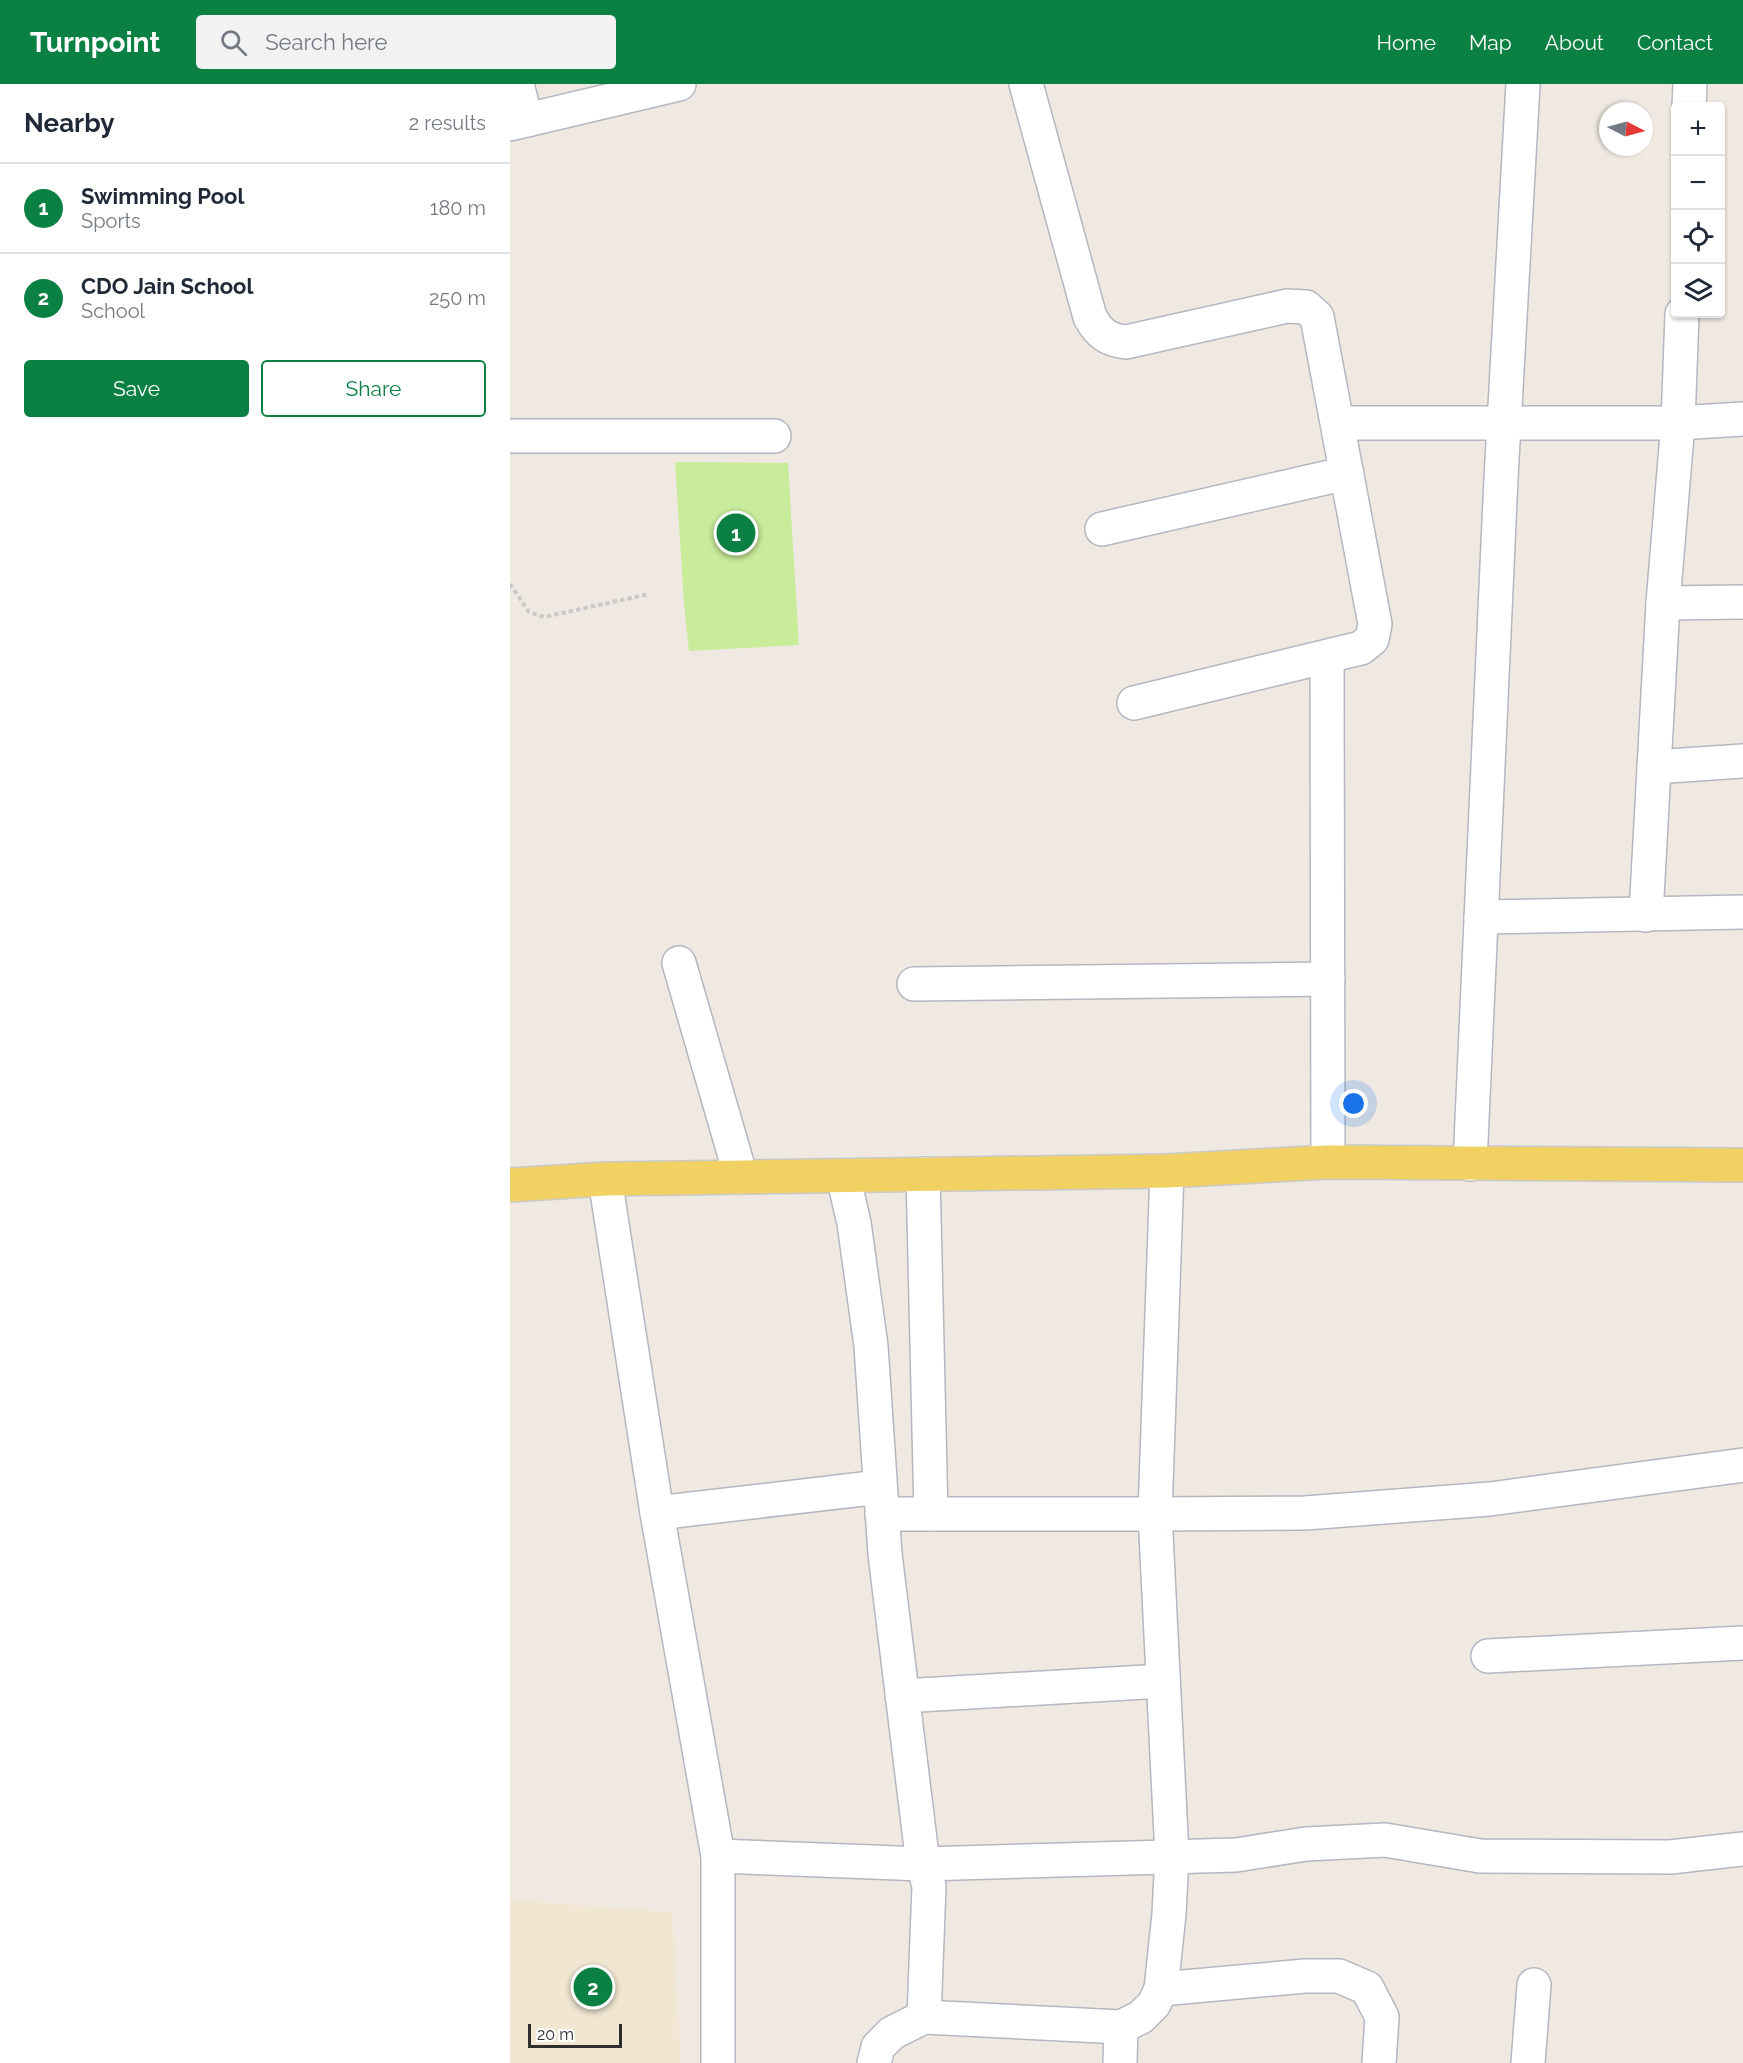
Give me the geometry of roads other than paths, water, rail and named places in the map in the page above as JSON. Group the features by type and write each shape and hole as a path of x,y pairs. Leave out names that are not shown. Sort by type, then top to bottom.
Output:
{"main road":[{"path":"510,1185 605,1179 1167,1171 1328,1162 1743,1165"}],"street":[{"path":"517,84 518,122 679,84"},
{"path":"1026,84 1090,317 1103,335 1114,341 1126,342 1287,306 1306,307 1317,317 1375,624 1372,639 1362,648 1134,704"},
{"path":"1470,1164 1522,84"},
{"path":"1689,102 1690,84"},
{"path":"1646,915 1663,603 1678,423 1682,318"},
{"path":"1338,423 1678,423 1743,419"},
{"path":"510,436 774,436"},
{"path":"1102,529 1347,473"},
{"path":"1663,603 1743,603"},
{"path":"1327,657 1328,1162"},
{"path":"1654,767 1743,761"},
{"path":"1481,917 1743,912"},
{"path":"679,963 741,1177"},
{"path":"914,984 1328,979"},
{"path":"874,2063 878,2047 892,2033 924,2017 1121,2027 1141,2018 1154,2004 1161,1989 1172,1856 1155,1514 1167,1171"},
{"path":"923,1174 931,1514"},
{"path":"843,1176 854,1222 871,1346 885,1554 923,1864 929,1886 924,2017"},
{"path":"605,1179 657,1513 718,1856 717,2063"},
{"path":"657,1513 881,1500 931,1514 1305,1513 1490,1499 1743,1465"},
{"path":"1488,1656 1743,1643"},
{"path":"902,1695 1163,1681"},
{"path":"718,1856 923,1864 1153,1859 1172,1856 1236,1855 1306,1844 1385,1840 1480,1856 1670,1857 1743,1849"},
{"path":"1161,1989 1305,1976 1339,1976 1367,1988 1382,2017 1379,2063"},
{"path":"1528,2063 1534,1985"},
{"path":"1120,2063 1121,2027"}],"place":[{"name":"Swimming Pool","path":"736,533"},
{"name":"CDO Jain School","path":"593,1987"}]}
